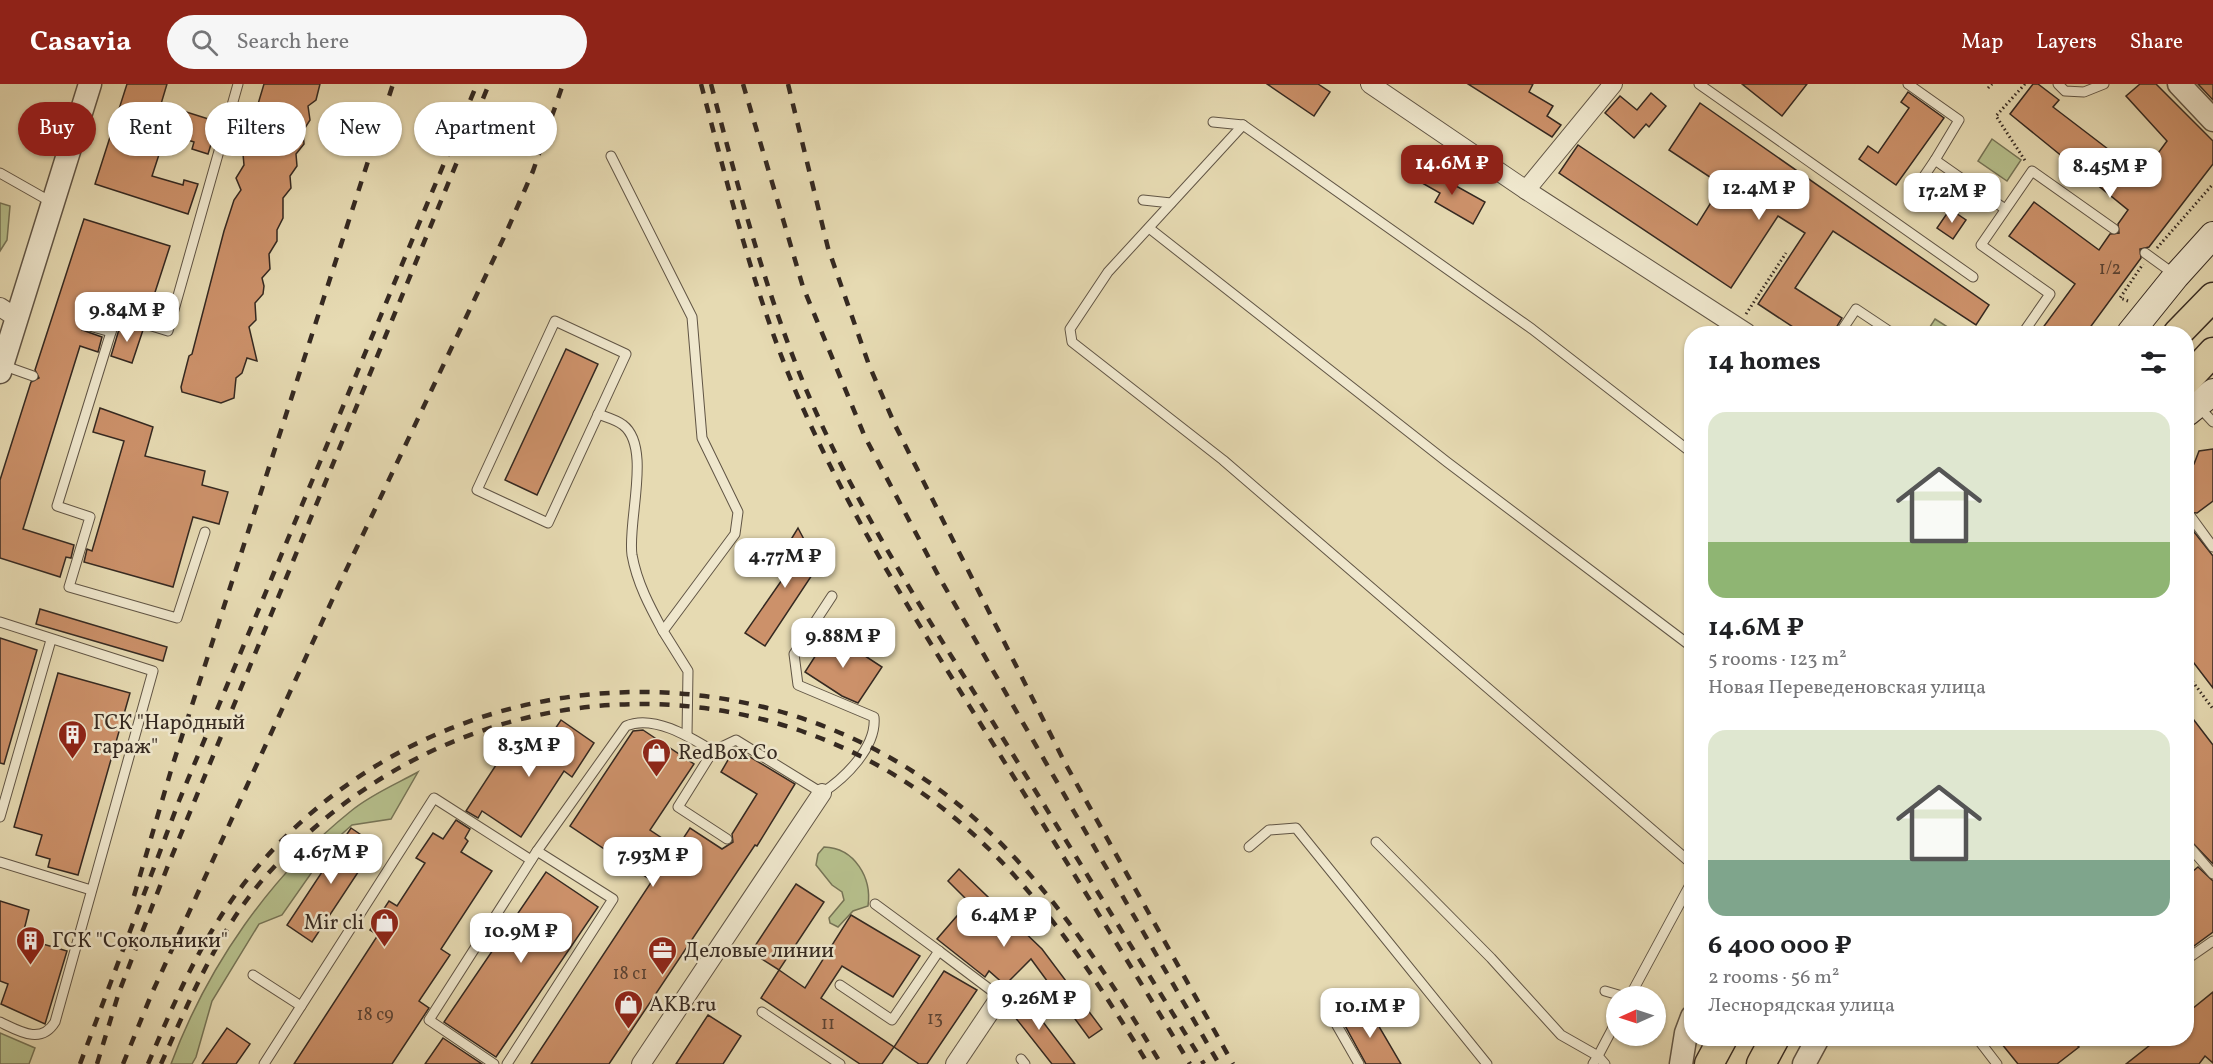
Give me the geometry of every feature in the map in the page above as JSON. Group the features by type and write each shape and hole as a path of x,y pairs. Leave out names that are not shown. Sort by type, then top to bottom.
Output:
{"main road":[{"path":"2132,320 2213,235"},
{"path":"2185,326 2213,297"},
{"path":"2199,403 2213,352"},
{"path":"1709,1064 1719,1046"},
{"path":"1761,1064 1771,1046"}],"street":[{"path":"1,369 8,313 53,203 90,84"},
{"path":"1370,84 1526,190 1736,326"},
{"path":"1526,190 1613,84"},
{"path":"2189,91 2213,120"},
{"path":"641,1064 822,793"},
{"path":"955,1064 1005,993"},
{"path":"1681,1064 1684,1045"},
{"path":"1804,1064 1814,1046"}],"lane":[{"path":"205,532 177,618 69,587 90,517 57,506 116,315 168,331 238,84"},
{"path":"1698,84 1973,277"},
{"path":"1908,84 1959,120 1914,191"},
{"path":"2058,84 2065,90 2084,92 2104,84"},
{"path":"1213,122 1243,125 1532,329 1684,447"},
{"path":"1243,125 1108,272 1070,329 1072,342 1241,475 1684,857"},
{"path":"611,156 692,317 702,438 738,512 735,534 663,631"},
{"path":"1935,160 2005,209"},
{"path":"2028,326 2050,294 1981,244 2032,171 2114,229"},
{"path":"0,173 53,203"},
{"path":"1143,200 1171,203"},
{"path":"1149,228 1447,462 1684,641"},
{"path":"2148,254 2176,276"},
{"path":"1845,326 1856,309 1882,326"},
{"path":"555,321 626,354 598,414 548,523 477,490 555,321"},
{"path":"86,325 111,332"},
{"path":"1,369 33,376"},
{"path":"598,414 623,425 634,437 637,456 632,553 642,592 688,671 687,735"},
{"path":"2194,521 2213,547"},
{"path":"727,839 678,807 713,751 736,740 822,793 841,780 867,746 875,726 874,717 798,685 794,654 832,596"},
{"path":"0,622 153,671 50,1030 34,1036 0,1022"},
{"path":"0,817 51,640"},
{"path":"494,1064 429,1020 537,851 626,726 634,723 652,724 687,735 713,751"},
{"path":"264,1064 434,798 531,861"},
{"path":"1249,847 1269,830 1296,828 1487,1064"},
{"path":"1376,842 1491,958 1561,1035 1605,1064"},
{"path":"507,1064 613,899 537,851"},
{"path":"2196,854 2213,874"},
{"path":"0,862 92,890"},
{"path":"1635,986 1684,896"},
{"path":"875,904 939,951 1005,993"},
{"path":"2194,954 2213,940"},
{"path":"840,985 892,1020 939,951"},
{"path":"253,975 301,1006"},
{"path":"762,1012 840,1064"},
{"path":"1331,1015 1359,1064"},
{"path":"1596,1060 1606,1041"},
{"path":"1983,1046 1997,1064"}],"path":[{"path":"1988,88 1992,84"},
{"path":"2025,84 1996,116 2032,171"},
{"path":"2132,320 2127,302 2120,298 2148,254 2213,184"},
{"path":"1754,301 1786,253"},
{"path":"2194,683 2213,709"}],"green space":[{"path":"1992,139 2021,160 2007,181 1978,161"},
{"path":"0,203 10,206 7,240 0,251"},
{"path":"1935,319 1946,326 1930,326"},
{"path":"418,772 391,819 352,825 333,842 282,915 259,924 212,1001 192,1064 171,1064 186,1028 222,958 268,894 321,837 358,805"},
{"path":"824,847 845,853 853,859 864,875 869,895 868,906 853,911 838,927 830,923 829,918 844,900 842,892 832,885 816,865 818,854"},
{"path":"0,1033 35,1048 29,1064 0,1064"}],"building":[{"path":"127,84 167,84 162,102 121,102"},
{"path":"264,84 320,84 316,100 308,106 310,120 306,126 306,102 259,102"},
{"path":"1267,84 1318,84 1330,92 1314,116"},
{"path":"1468,84 1533,84 1529,92 1553,106 1547,116 1561,125 1552,137"},
{"path":"1742,84 1807,84 1782,116"},
{"path":"2033,84 2038,84 2059,100 2053,107 2142,175 2167,141 2126,96 2140,84 2156,84 2213,141 2213,164 2149,247 2140,249 2141,258 2091,326 2044,326 2075,284 2009,236 2034,202 2099,250 2110,234 2119,233 2118,224 2128,210 2010,114"},
{"path":"2198,84 2213,84 2213,100"},
{"path":"1908,92 1944,118 1896,185 1859,159 1868,146 1878,153 1909,108 1901,102"},
{"path":"1651,93 1666,106 1649,127 1646,124 1634,138 1605,113 1620,96 1637,110"},
{"path":"1700,103 1989,305 1976,325 1833,231 1795,288 1842,318 1837,326 1791,326 1758,304 1805,233 1778,216 1731,288 1559,173 1578,145 1697,225 1722,185 1669,150"},
{"path":"193,114 205,118 205,153 193,149"},
{"path":"108,143 108,156 159,156 152,176 183,185 184,180 198,184 188,214 95,184"},
{"path":"243,156 296,156 297,166 290,176 291,188 283,198 283,218 277,230 277,241 269,254 270,269 262,278 263,294 255,303 256,320 249,327 257,361 247,358 242,373 236,378 234,398 221,403 182,392 181,387 189,356 192,354 224,231 234,200 241,190 236,178 244,165"},
{"path":"1422,167 1485,202 1473,224 1435,202 1440,193 1415,179"},
{"path":"1950,209 1966,220 1953,239 1937,228"},
{"path":"84,219 170,246 147,317 115,308 110,313 106,324 87,318 80,323 82,330 102,337 98,352 80,346 23,529 74,545 71,558 66,557 60,577 0,558 0,480 31,382 39,378 35,370"},
{"path":"121,323 143,330 132,363 111,356"},
{"path":"566,349 598,364 537,495 505,480"},
{"path":"100,408 153,427 145,456 205,471 202,485 228,492 219,524 193,517 173,587 84,562 87,549 92,551 124,441 93,432"},
{"path":"2213,449 2213,501 2197,513 2194,513 2194,464 2199,451"},
{"path":"798,528 818,566 765,646 745,633 791,567 779,559"},
{"path":"2194,532 2213,556 2213,688 2194,663"},
{"path":"40,609 167,647 163,661 36,624"},
{"path":"830,633 882,667 858,703 842,696 805,672"},
{"path":"0,638 37,650 4,764 0,763"},
{"name":"ГСК \"Народный гараж\"","path":"58,673 130,693 78,875 48,867 50,859 36,855 42,835 14,827"},
{"path":"561,720 594,743 572,777 564,771 521,837 482,811 478,818 466,811 513,739 537,756"},
{"path":"2194,720 2213,745 2213,864 2194,844"},
{"path":"643,730 694,764 650,830 677,848 690,828 722,849 733,842 732,834 757,794 721,772 735,748 795,784 757,846 755,845 609,1064 531,1064 652,881 570,826 633,731"},
{"path":"456,820 470,829 465,838 468,841 461,852 492,871 441,949 450,955 419,1001 429,1008 392,1064 294,1064 378,935 370,930 389,901 397,906 425,863 416,858 433,833 443,839"},
{"path":"351,828 376,845 312,942 287,925"},
{"path":"2198,867 2213,881 2213,932 2194,946 2194,870"},
{"path":"959,869 1042,949 1102,1029 1089,1038 1031,959 1005,985 989,971 985,977 937,939 969,902 948,881"},
{"path":"546,872 598,907 496,1057 444,1022"},
{"path":"796,884 824,902 779,970 751,952"},
{"name":"ГСК \"Сокольники\"","path":"0,901 29,910 22,938 67,951 45,1024 1,1004 8,984 0,981"},
{"path":"851,915 920,956 893,997 842,966 821,998 894,1047 882,1064 860,1064 761,998 779,970 805,988"},
{"path":"944,971 977,990 927,1064 919,1064 894,1047"},
{"path":"2213,992 2213,1063 2205,1056 2199,1064 2126,1064 2149,1046 2194,1046 2194,1007"},
{"path":"1021,993 1075,1064 1052,1064 1007,1007"},
{"path":"1367,1006 1401,1064 1366,1064 1342,1020"},
{"path":"708,1015 741,1036 723,1064 676,1064"},
{"path":"227,1028 250,1044 236,1064 202,1064"},
{"path":"443,1038 482,1064 425,1064"},
{"path":"2003,1046 2079,1047 2057,1064 2018,1064"}],"railway":[{"path":"134,896 172,767 393,84"},
{"path":"80,1064 179,801 477,84"},
{"path":"97,1064 119,992 167,868 489,84"},
{"path":"123,1064 152,993 339,585 506,233 533,171 563,84"},
{"path":"701,84 757,288 786,367 822,449 865,532 912,614 1190,1064"},
{"path":"711,84 767,284 811,401 851,485 920,606 1204,1064"},
{"path":"743,84 803,287 865,437 938,575 1219,1064"},
{"path":"788,84 828,248 869,365 895,425 1065,763 1233,1064"},
{"path":"148,1064 192,966 234,897 250,876 323,803 406,749 497,712 594,694 692,695 788,714 880,752 965,810 1023,867 1074,929 1119,995 1161,1064"},
{"path":"161,1064 206,966 248,898 265,877 337,809 419,757 507,723 599,706 692,707 785,726 873,763 956,819 1012,873 1038,902 1085,965 1148,1064"}],"place":[{"name":"ГСК \"Народный гараж\"","path":"72,760"},
{"name":"RedBox Co","path":"657,778"},
{"name":"Mir cli","path":"385,948"},
{"name":"ГСК \"Сокольники\"","path":"31,966"},
{"name":"Деловые линии","path":"663,976"},
{"name":"AKB.ru","path":"628,1030"}]}
